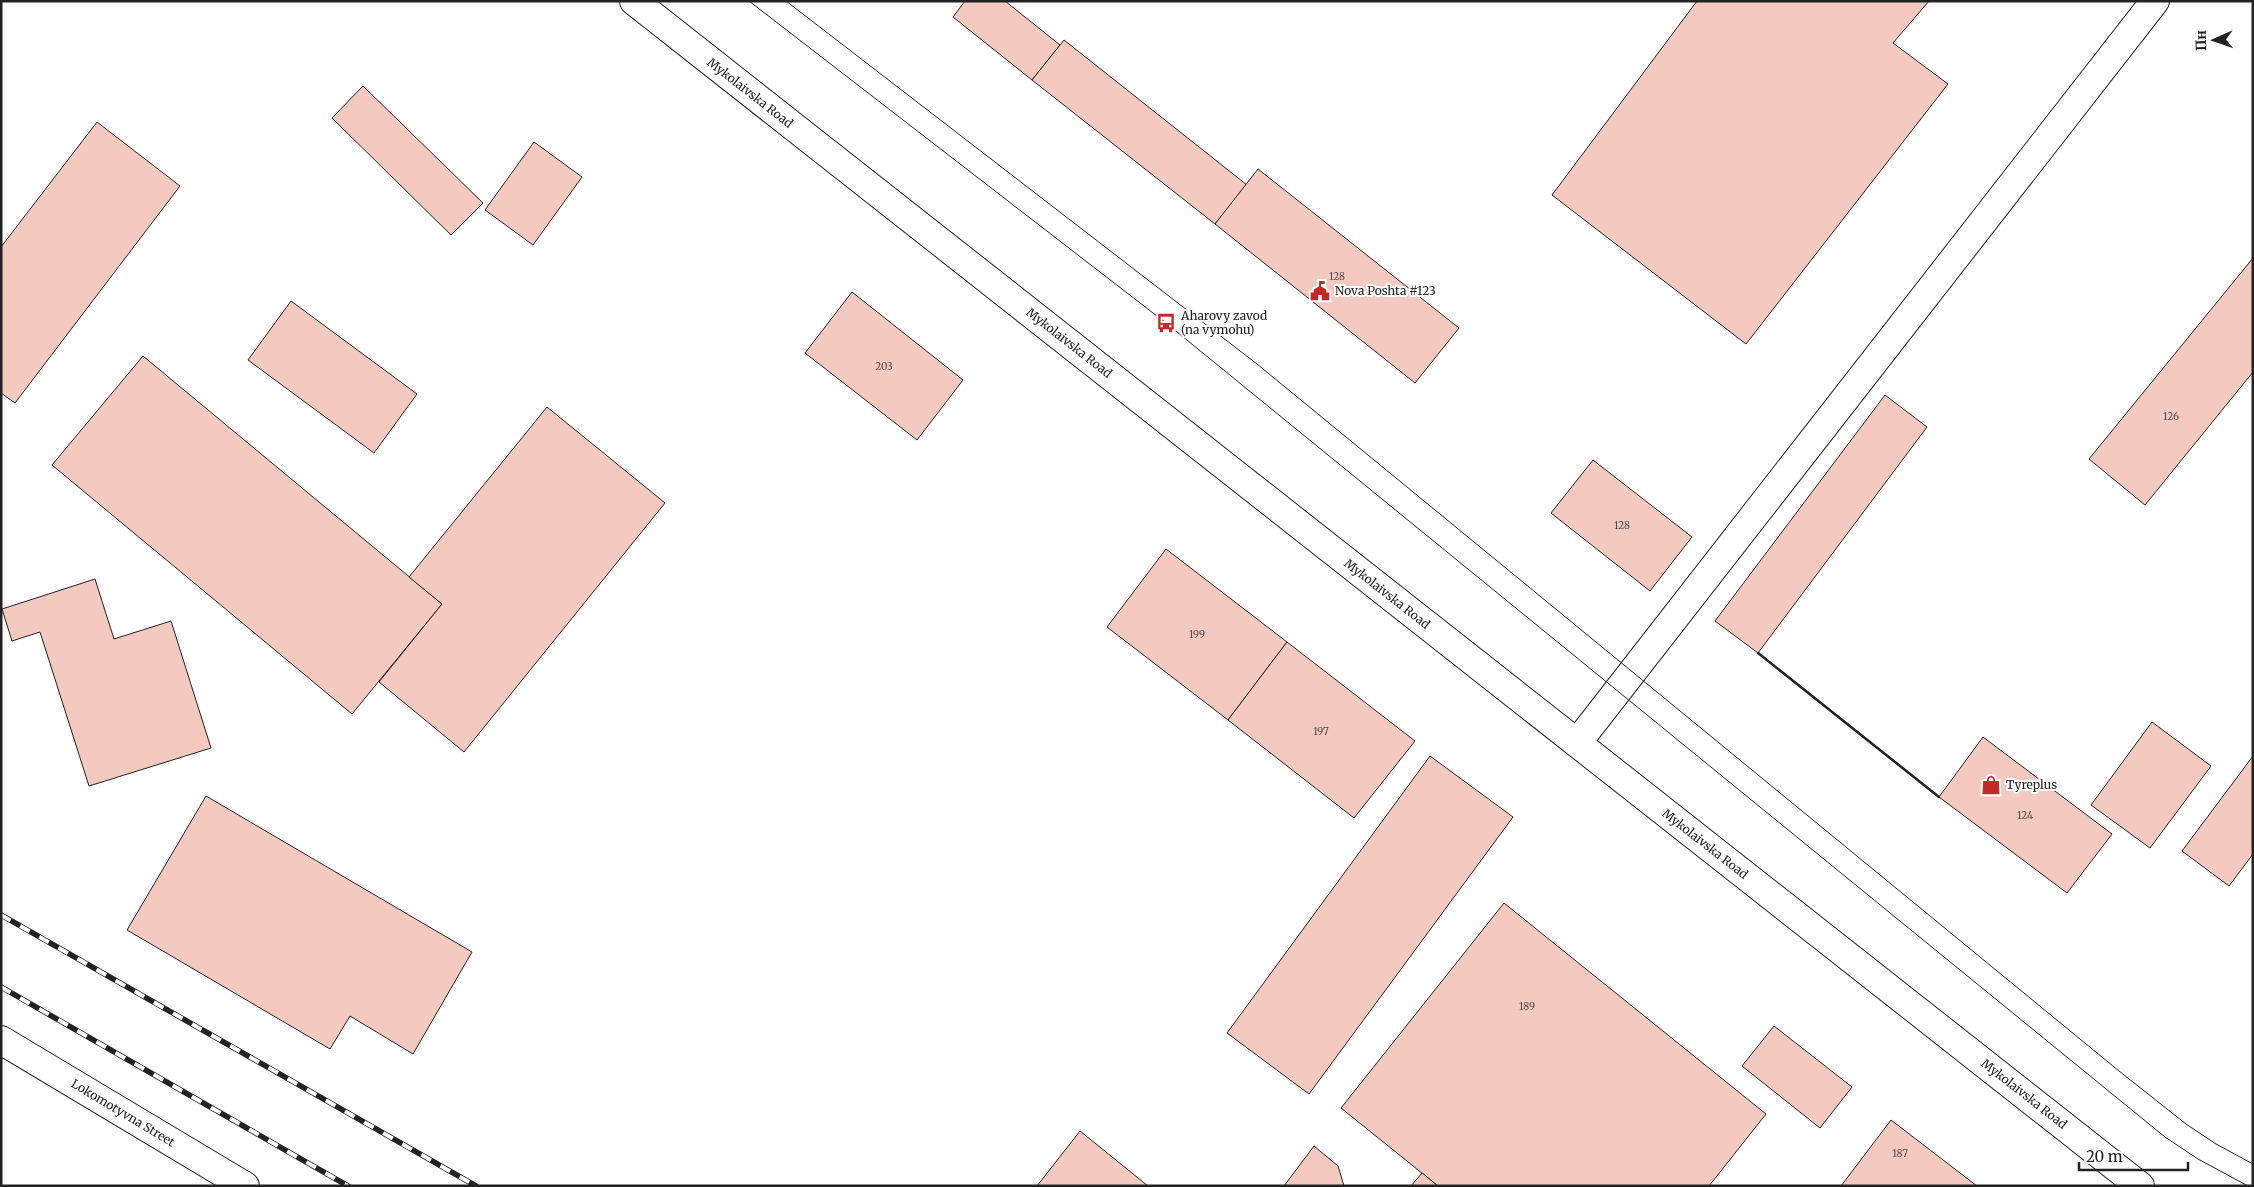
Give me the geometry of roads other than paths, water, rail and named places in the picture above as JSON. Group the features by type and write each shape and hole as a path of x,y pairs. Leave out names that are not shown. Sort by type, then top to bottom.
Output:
{"main road":[{"name":"Mykolaivska Road","path":"634,1 2140,1186"},
{"path":"1577,743 2155,1"},
{"name":"Lokomotyvna Street","path":"1,1040 245,1186"}],"tram line":[{"path":"749,1 1166,323 2165,1137 2198,1159 2248,1186"},
{"path":"786,1 1257,364 2119,1071 2186,1124 2216,1144 2253,1164"}],"railway":[{"path":"1,915 476,1186"},
{"path":"1,987 348,1186"}],"place":[{"name":"Nova Poshta #123","path":"1320,291"},
{"name":"Aharovy zavod (na vymohu)","path":"1166,323"},
{"name":"Tyreplus","path":"1991,785"}]}
